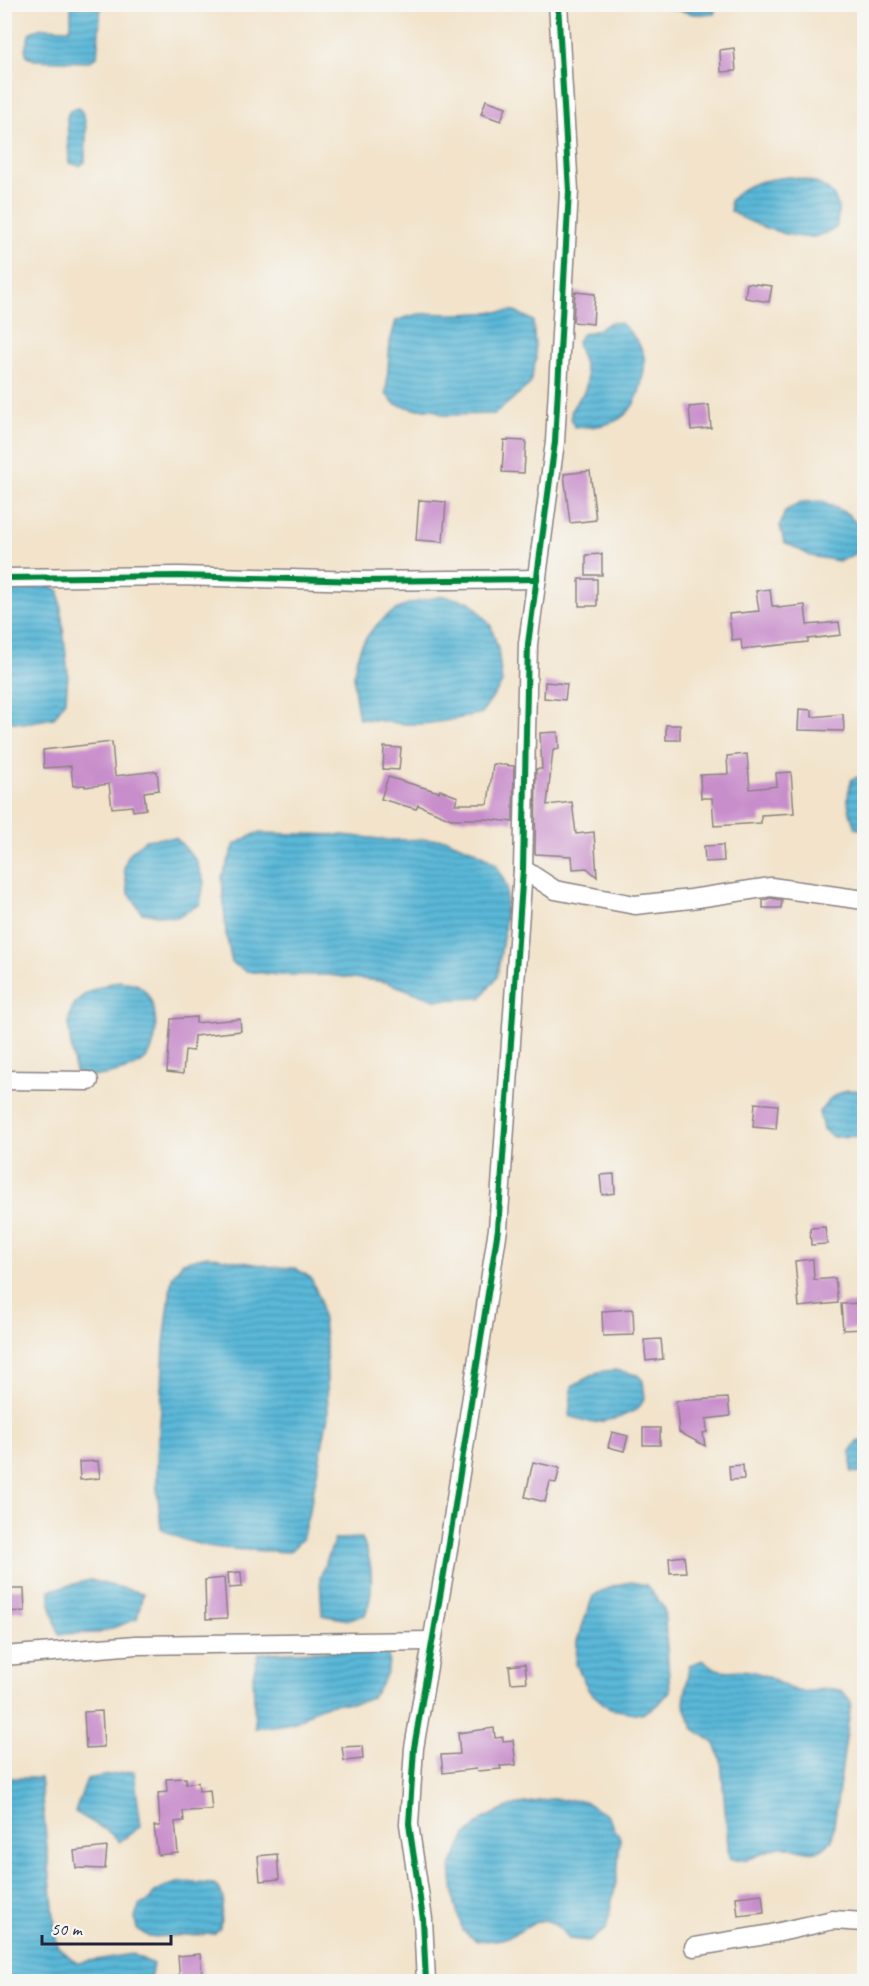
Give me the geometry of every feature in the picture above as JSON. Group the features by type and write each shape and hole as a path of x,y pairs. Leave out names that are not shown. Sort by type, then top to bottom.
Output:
{"street":[{"path":"426,1982 423,1919 409,1824 414,1748 449,1544 498,1229 523,869 528,645 555,442 569,191 558,4"},
{"path":"4,578 179,576 361,580 537,579"},
{"path":"523,869 555,890 634,905 771,887 864,900"},
{"path":"4,1080 89,1082"},
{"path":"4,1656 136,1645 431,1641"},
{"path":"694,1947 771,1934 833,1920 864,1922"}],"water":[{"path":"717,4 714,14 694,14 655,5"},
{"path":"79,5 101,5 97,57 88,62 34,60 27,56 25,49 30,32 42,28 69,29 71,8"},
{"path":"74,108 79,108 86,126 85,162 80,166 69,163 67,117"},
{"path":"790,177 813,182 833,195 838,211 836,228 813,237 794,236 759,225 731,211 730,201 742,190 765,180"},
{"path":"515,311 533,321 536,359 530,384 495,414 444,415 433,409 415,409 395,404 386,394 390,342 396,321 421,314"},
{"path":"611,322 621,323 637,341 643,353 643,377 639,393 634,404 620,418 600,426 574,427 571,413 586,387 587,380 577,342 581,335"},
{"path":"822,501 848,514 863,531 859,552 839,561 811,556 784,542 780,526 785,511 801,502"},
{"path":"5,584 52,586 59,591 68,674 66,699 54,718 25,723 5,721"},
{"path":"443,596 471,602 491,626 498,648 502,683 482,713 426,724 359,719 354,673 357,656 366,638 388,615 406,605"},
{"path":"864,775 864,830 855,828 848,798 852,779"},
{"path":"257,833 342,835 389,840 446,839 475,851 496,864 507,887 504,932 497,977 481,998 435,1000 386,982 328,975 278,975 246,971 232,963 226,934 222,877 235,844"},
{"path":"176,838 196,860 204,882 200,904 177,917 142,913 128,892 124,869 128,855 145,840"},
{"path":"118,981 136,984 149,997 153,1006 156,1028 152,1048 144,1061 137,1065 103,1075 83,1075 75,1071 69,1023 71,1012 75,1003 84,995"},
{"path":"847,1090 864,1091 864,1139 853,1136 833,1137 823,1129 819,1112 832,1097"},
{"path":"207,1256 273,1267 295,1268 311,1278 320,1300 326,1344 328,1416 302,1539 289,1552 206,1546 175,1536 161,1528 157,1454 164,1344 172,1277 183,1262"},
{"path":"614,1370 638,1375 643,1381 645,1398 638,1409 618,1418 593,1423 569,1416 572,1386 598,1372"},
{"path":"864,1440 864,1473 851,1472 851,1451 857,1442"},
{"path":"362,1538 369,1557 371,1576 370,1596 365,1615 349,1620 322,1615 320,1577 335,1539"},
{"path":"90,1580 143,1593 137,1619 99,1633 59,1634 50,1604 50,1590"},
{"path":"631,1582 646,1585 664,1608 670,1691 658,1705 642,1714 610,1709 589,1691 576,1664 577,1641 593,1596 612,1586"},
{"path":"373,1649 388,1654 389,1665 383,1681 370,1698 356,1703 331,1704 321,1707 292,1723 255,1728 253,1675 259,1653"},
{"path":"703,1660 723,1671 747,1671 761,1674 797,1691 839,1690 851,1702 832,1839 824,1848 812,1852 784,1846 748,1859 729,1858 721,1760 715,1744 693,1728 684,1704 689,1665"},
{"path":"134,1771 141,1826 119,1842 109,1832 75,1812 87,1779"},
{"path":"5,1778 40,1778 57,1946 77,1963 132,1954 153,1964 150,1981 5,1981"},
{"path":"551,1799 584,1801 608,1816 620,1839 617,1878 606,1929 589,1941 569,1939 560,1928 545,1920 538,1921 505,1938 477,1941 463,1931 455,1905 451,1867 466,1835 483,1819 514,1805"},
{"path":"181,1882 214,1884 221,1892 223,1899 220,1927 214,1934 149,1937 137,1929 135,1917 140,1905 149,1901 155,1892"}],"building":[{"path":"734,48 736,71 721,72 720,50"},
{"path":"486,100 506,107 501,121 481,114"},
{"path":"747,283 772,286 769,302 745,298"},
{"path":"575,292 595,294 593,324 573,322"},
{"path":"709,405 711,428 691,430 689,407"},
{"path":"504,440 526,441 524,473 502,472"},
{"path":"590,471 596,520 570,523 564,474"},
{"path":"419,500 446,502 443,542 416,540"},
{"path":"602,554 602,575 586,575 586,555"},
{"path":"579,579 597,579 597,606 579,606"},
{"path":"770,589 772,606 778,606 778,608 805,605 807,625 839,622 841,635 808,639 808,642 742,649 741,639 732,640 729,614 759,611 756,591"},
{"path":"545,682 567,684 565,700 544,698"},
{"path":"799,709 812,710 812,717 843,714 844,731 798,730"},
{"path":"666,725 680,725 680,740 666,740"},
{"path":"558,732 559,749 553,750 547,805 572,802 576,834 594,832 597,877 587,868 573,869 572,856 535,854 536,769 542,769 540,733"},
{"path":"112,742 115,776 157,771 159,790 144,792 146,809 133,811 132,806 112,808 109,784 73,786 71,766 44,768 43,750"},
{"path":"384,747 401,748 399,770 383,769"},
{"path":"747,754 750,789 777,786 776,773 791,772 794,813 761,815 761,823 714,826 712,798 701,798 700,775 728,774 727,756"},
{"path":"493,764 514,766 513,822 451,819 418,805 416,809 381,799 388,777 458,797 455,804 488,804"},
{"path":"723,845 724,861 705,862 704,846"},
{"path":"771,898 782,900 781,908 763,908 763,900"},
{"path":"196,1017 196,1023 240,1019 241,1031 194,1036 193,1051 185,1050 183,1074 167,1072 171,1019"},
{"path":"755,1103 778,1105 776,1129 753,1127"},
{"path":"614,1174 615,1193 602,1195 600,1175"},
{"path":"825,1227 827,1244 811,1245 810,1228"},
{"path":"813,1259 814,1280 835,1278 838,1303 799,1307 795,1261"},
{"path":"864,1303 864,1329 843,1330 841,1304"},
{"path":"633,1309 634,1335 603,1336 602,1311"},
{"path":"661,1339 663,1359 646,1361 644,1340"},
{"path":"728,1398 730,1416 706,1419 707,1432 703,1433 705,1446 679,1432 676,1401"},
{"path":"643,1428 660,1428 660,1445 643,1445"},
{"path":"612,1432 628,1436 624,1451 608,1447"},
{"path":"98,1461 100,1478 80,1480 79,1462"},
{"path":"533,1462 560,1468 556,1483 550,1482 545,1502 525,1497"},
{"path":"743,1465 744,1479 730,1480 729,1466"},
{"path":"684,1556 686,1572 670,1573 669,1558"},
{"path":"241,1572 242,1587 229,1588 228,1573"},
{"path":"224,1578 227,1618 206,1619 205,1580"},
{"path":"4,1589 24,1589 25,1611 4,1612"},
{"path":"525,1664 527,1682 511,1683 509,1666"},
{"path":"102,1711 104,1747 86,1748 84,1712"},
{"path":"494,1728 495,1738 503,1737 503,1741 513,1740 516,1765 500,1766 501,1769 443,1773 441,1755 460,1754 458,1733"},
{"path":"362,1746 363,1759 344,1761 342,1747"},
{"path":"186,1778 186,1784 198,1782 199,1791 210,1790 212,1810 183,1811 184,1821 175,1822 178,1853 158,1855 154,1826 160,1826 158,1793 167,1792 166,1779"},
{"path":"107,1847 105,1869 76,1868 74,1851"},
{"path":"277,1854 279,1879 260,1881 258,1856"},
{"path":"762,1894 764,1913 738,1916 736,1897"},
{"path":"200,1954 202,1974 197,1974 198,1982 180,1982 178,1956"}],"cycle path":[{"path":"426,1982 423,1919 409,1824 414,1748 449,1544 498,1229 523,869 528,644 555,442 569,191 558,4"},
{"path":"4,578 179,576 361,581 537,579"}]}
